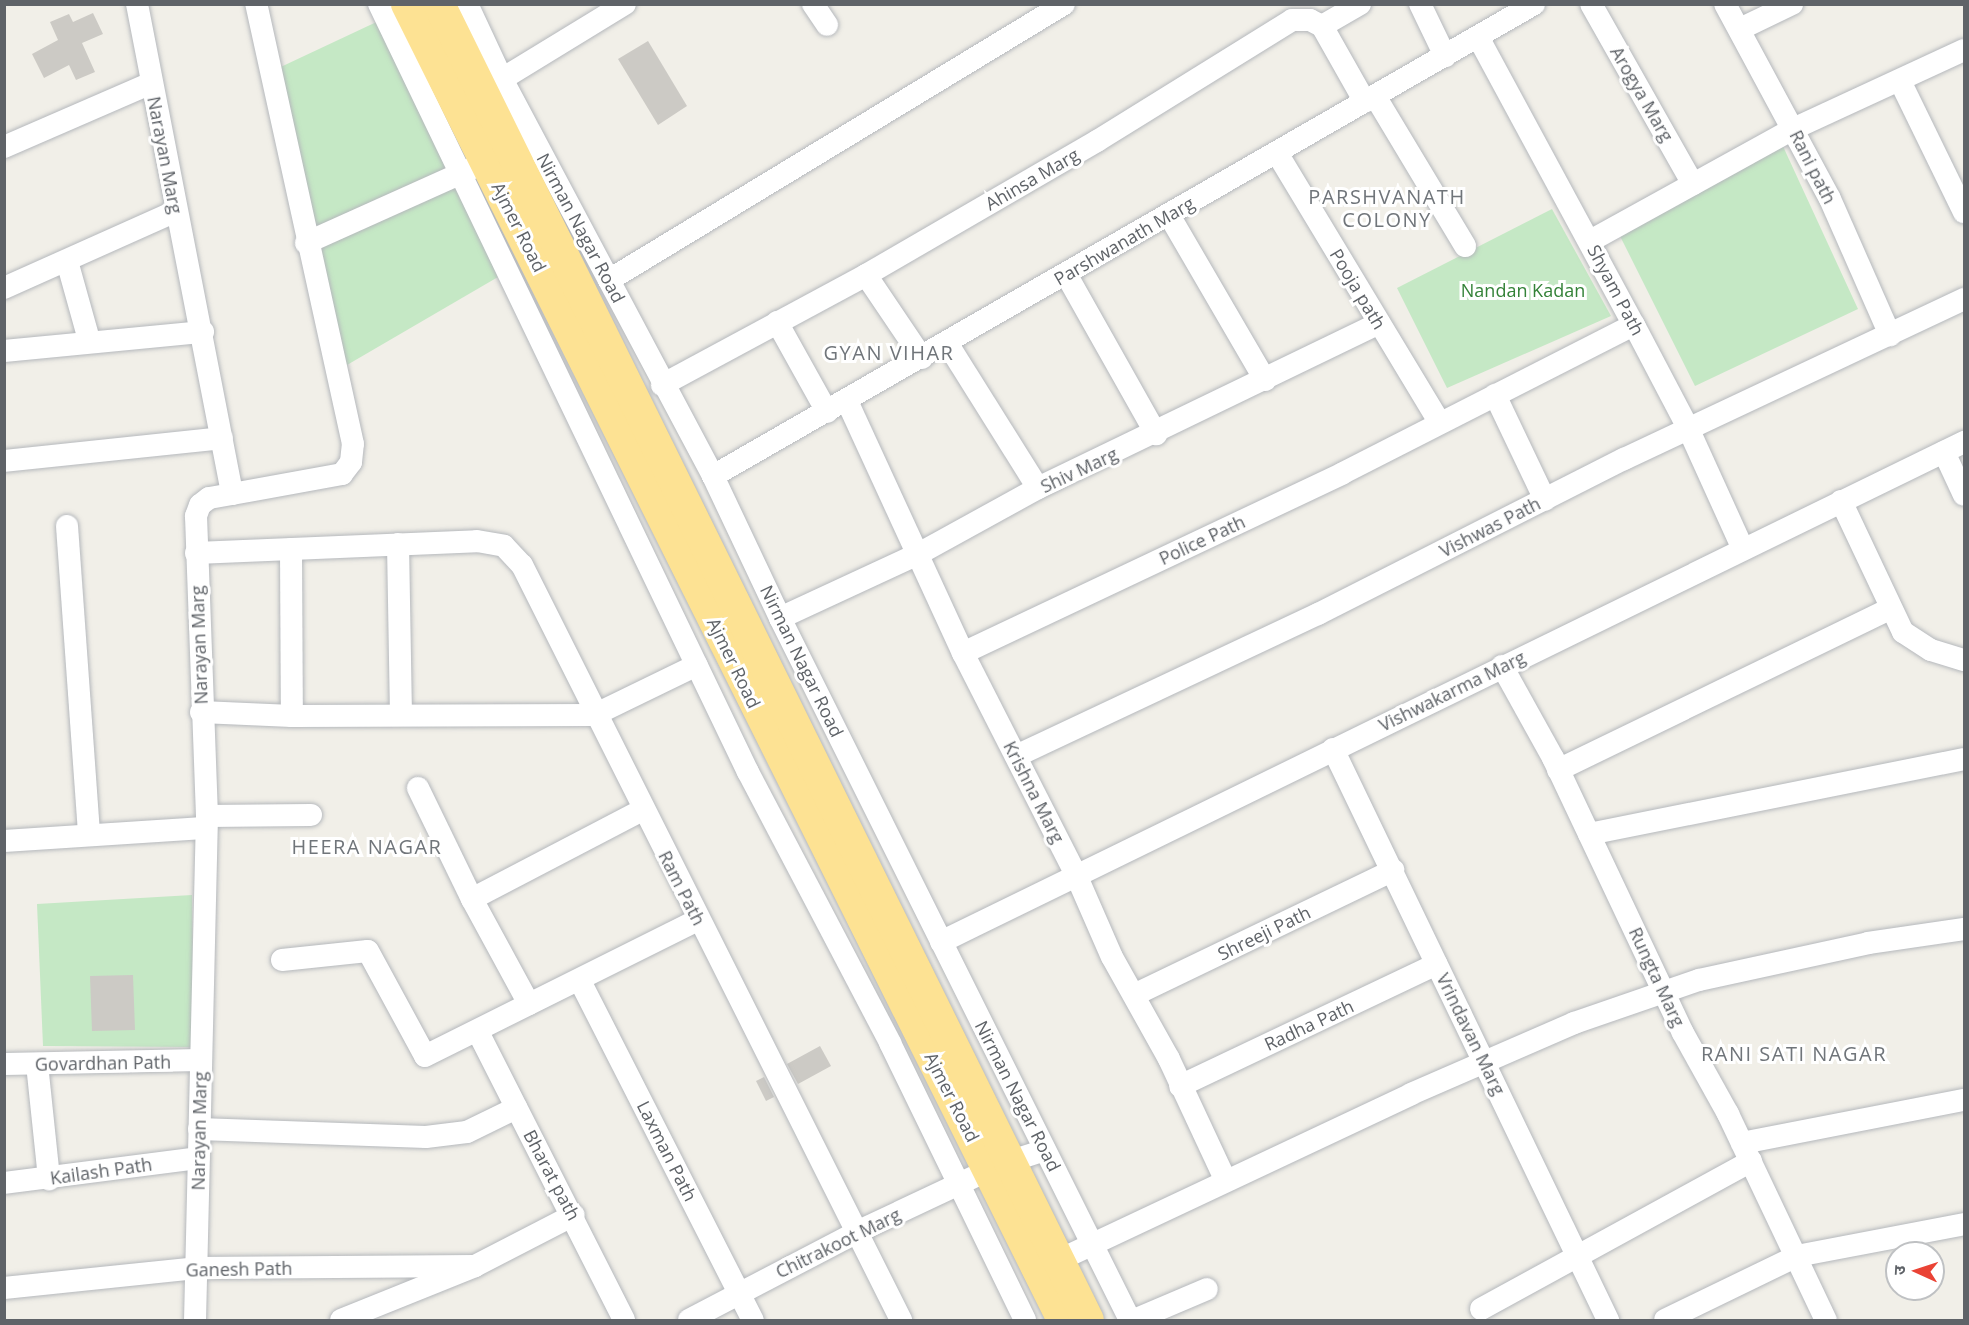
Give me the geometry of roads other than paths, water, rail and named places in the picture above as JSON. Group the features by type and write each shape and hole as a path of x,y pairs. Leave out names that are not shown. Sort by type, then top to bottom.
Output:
{"highway":[{"name":"Ajmer Road","path":"407,4 473,169 1000,1165 1059,1260 1088,1320"},
{"name":"Ajmer Road","path":"439,4 1000,1165 1063,1320"}],"street":[{"name":"Narayan Marg","path":"137,4 176,211 203,332 232,494 209,498 200,505 196,516 205,822 195,1320"},
{"path":"232,494 342,474 351,462 352,444 306,243 256,4"},
{"path":"379,4 473,169 697,665 1025,1320"},
{"name":"Nirman Nagar Road","path":"467,4 502,79 662,385 713,476 780,618 1130,1320"},
{"path":"502,79 625,4"},
{"path":"813,4 827,25"},
{"path":"609,280 1064,4"},
{"path":"1360,4 1322,27 1465,246"},
{"path":"1420,4 1445,56"},
{"name":"Parshwanath Marg","path":"713,476 1534,4"},
{"name":"Arogya Marg","path":"1591,4 1693,184"},
{"name":"Rani path","path":"1725,4 1830,199 1890,335"},
{"path":"1740,29 1792,4"},
{"name":"Ahinsa Marg","path":"662,385 866,275 1097,141 1293,20 1310,20 1322,27"},
{"name":"Shyam Path","path":"1478,37 1590,241 1688,428 1743,549"},
{"path":"1590,241 1793,129 1965,50"},
{"path":"1900,81 1957,177 1965,212"},
{"path":"4,147 152,83"},
{"name":"Pooja path","path":"1277,153 1440,423"},
{"path":"306,243 473,169"},
{"path":"4,288 176,211"},
{"path":"1169,215 1265,380"},
{"path":"67,261 89,340"},
{"path":"1066,274 1156,434"},
{"path":"866,275 921,358"},
{"name":"Vishwas Path","path":"1016,756 1308,618 1688,428 1965,299"},
{"path":"777,322 827,412"},
{"name":"Shiv Marg","path":"780,618 920,553 1038,489 1156,434 1379,323"},
{"name":"Police Path","path":"963,653 1033,623 1634,325"},
{"path":"4,351 89,340 203,332"},
{"path":"947,343 1038,489"},
{"path":"1495,395 1545,500"},
{"name":"Krishna Marg","path":"847,401 920,553 963,653 1077,877 1225,1179"},
{"path":"4,461 222,438"},
{"name":"Vishwakarma Marg","path":"941,942 1502,666 1965,442"},
{"path":"1944,452 1965,495"},
{"path":"1841,501 1903,632 1931,650 1965,660"},
{"path":"67,526 89,834"},
{"name":"Ram Path","path":"398,544 477,541 504,546 522,565 594,715 859,1231 901,1320"},
{"path":"196,553 398,544 401,715"},
{"path":"291,549 292,716"},
{"path":"1558,770 1891,608"},
{"path":"201,712 292,716 594,715 697,665"},
{"name":"Rungta Marg","path":"1502,666 1558,770 1664,992 1747,1152 1826,1320"},
{"name":"Vrindavan Marg","path":"1333,749 1394,870 1575,1256 1608,1320"},
{"path":"1589,834 1965,759"},
{"path":"418,788 472,898 529,1004"},
{"path":"472,898 642,810"},
{"path":"4,841 205,822 311,815"},
{"name":"Shreeji Path","path":"1134,995 1394,870"},
{"path":"282,960 368,951 425,1056 478,1032 529,1004 580,981 698,920"},
{"path":"1059,1260 1225,1179 1574,1023 1699,980 1868,943 1965,929"},
{"name":"Radha Path","path":"1180,1086 1437,964"},
{"name":"Laxman Path","path":"580,981 753,1320"},
{"name":"Bharat path","path":"478,1032 574,1215 624,1320"},
{"name":"Govardhan Path","path":"4,1064 201,1060"},
{"path":"37,1064 49,1179"},
{"path":"1481,1309 1575,1256 1747,1152 1965,1100"},
{"path":"199,1129 426,1137 467,1132 516,1108"},
{"name":"Chitrakoot Marg","path":"689,1320 859,1231 1000,1165 1045,1150"},
{"name":"Kailash Path","path":"4,1183 198,1158"},
{"path":"341,1320 475,1266 574,1215"},
{"path":"1665,1320 1797,1256 1965,1224"},
{"name":"Ganesh Path","path":"4,1288 196,1268 475,1266"},
{"path":"1134,1320 1207,1289"}],"district":[{"name":"PARSHVANATH COLONY","path":"1387,208"},
{"name":"GYAN VIHAR","path":"889,352"},
{"name":"HEERA NAGAR","path":"367,846"},
{"name":"RANI SATI NAGAR","path":"1794,1053"}],"park label":[{"name":"Nandan Kadan","path":"1523,290"}]}
